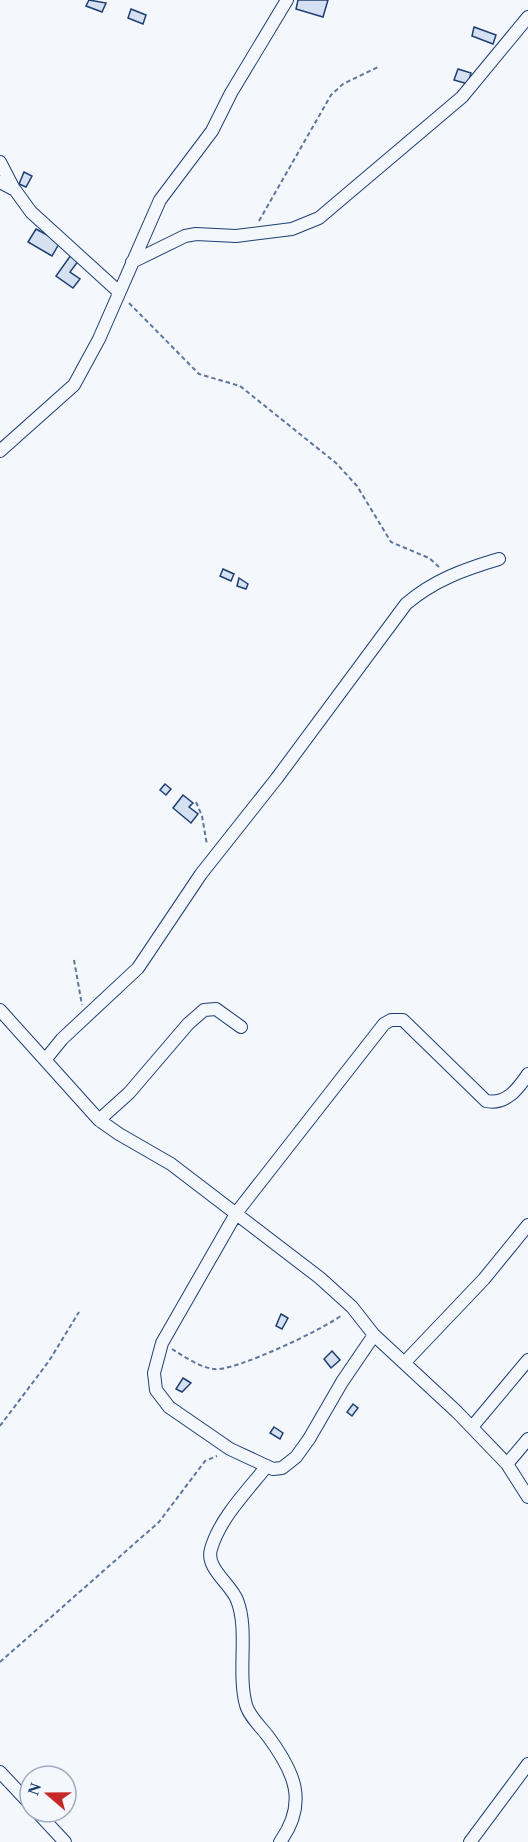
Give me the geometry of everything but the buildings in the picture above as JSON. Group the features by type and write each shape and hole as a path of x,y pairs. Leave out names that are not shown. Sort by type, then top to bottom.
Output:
{"street":[{"path":"0,451 74,385 160,200 212,131 231,93 288,0"},
{"path":"132,262 185,236 251,234 292,229 319,218 462,97 528,17"},
{"path":"0,162 15,190 31,212 119,292"},
{"path":"0,182 15,190"},
{"path":"45,1060 62,1039 138,968 209,864 297,752 406,604 424,589 448,576 499,559"},
{"path":"99,1120 129,1093 188,1024 204,1010 216,1009 242,1027"},
{"path":"0,1010 99,1120 171,1164 237,1212 320,1278 352,1307 374,1335 472,1427 507,1464 528,1497"},
{"path":"374,1335 296,1456 282,1468 267,1466 230,1449 161,1398 156,1390 154,1373 162,1342 237,1212 384,1024 392,1020 403,1020 486,1101 506,1098 518,1089 528,1074"},
{"path":"404,1363 484,1279 528,1225"},
{"path":"472,1427 528,1360"},
{"path":"507,1464 528,1439"},
{"path":"267,1466 219,1530 210,1550 210,1559 238,1602 246,1706 288,1766 296,1791 296,1810 291,1827 280,1842"},
{"path":"470,1842 528,1764"},
{"path":"0,1772 18,1791"},
{"path":"48,1824 65,1842"}],"path":[{"path":"251,234 331,95 343,84 378,68"},
{"path":"119,292 199,374 240,386 336,463 357,486 391,542 429,558 448,576"},
{"path":"196,802 202,816 209,864"},
{"path":"74,960 84,1020"},
{"path":"162,1342 194,1362 216,1370 286,1345 333,1322 352,1307"},
{"path":"0,1426 49,1361 79,1312"},
{"path":"0,1662 159,1522 206,1461 230,1449"}]}
